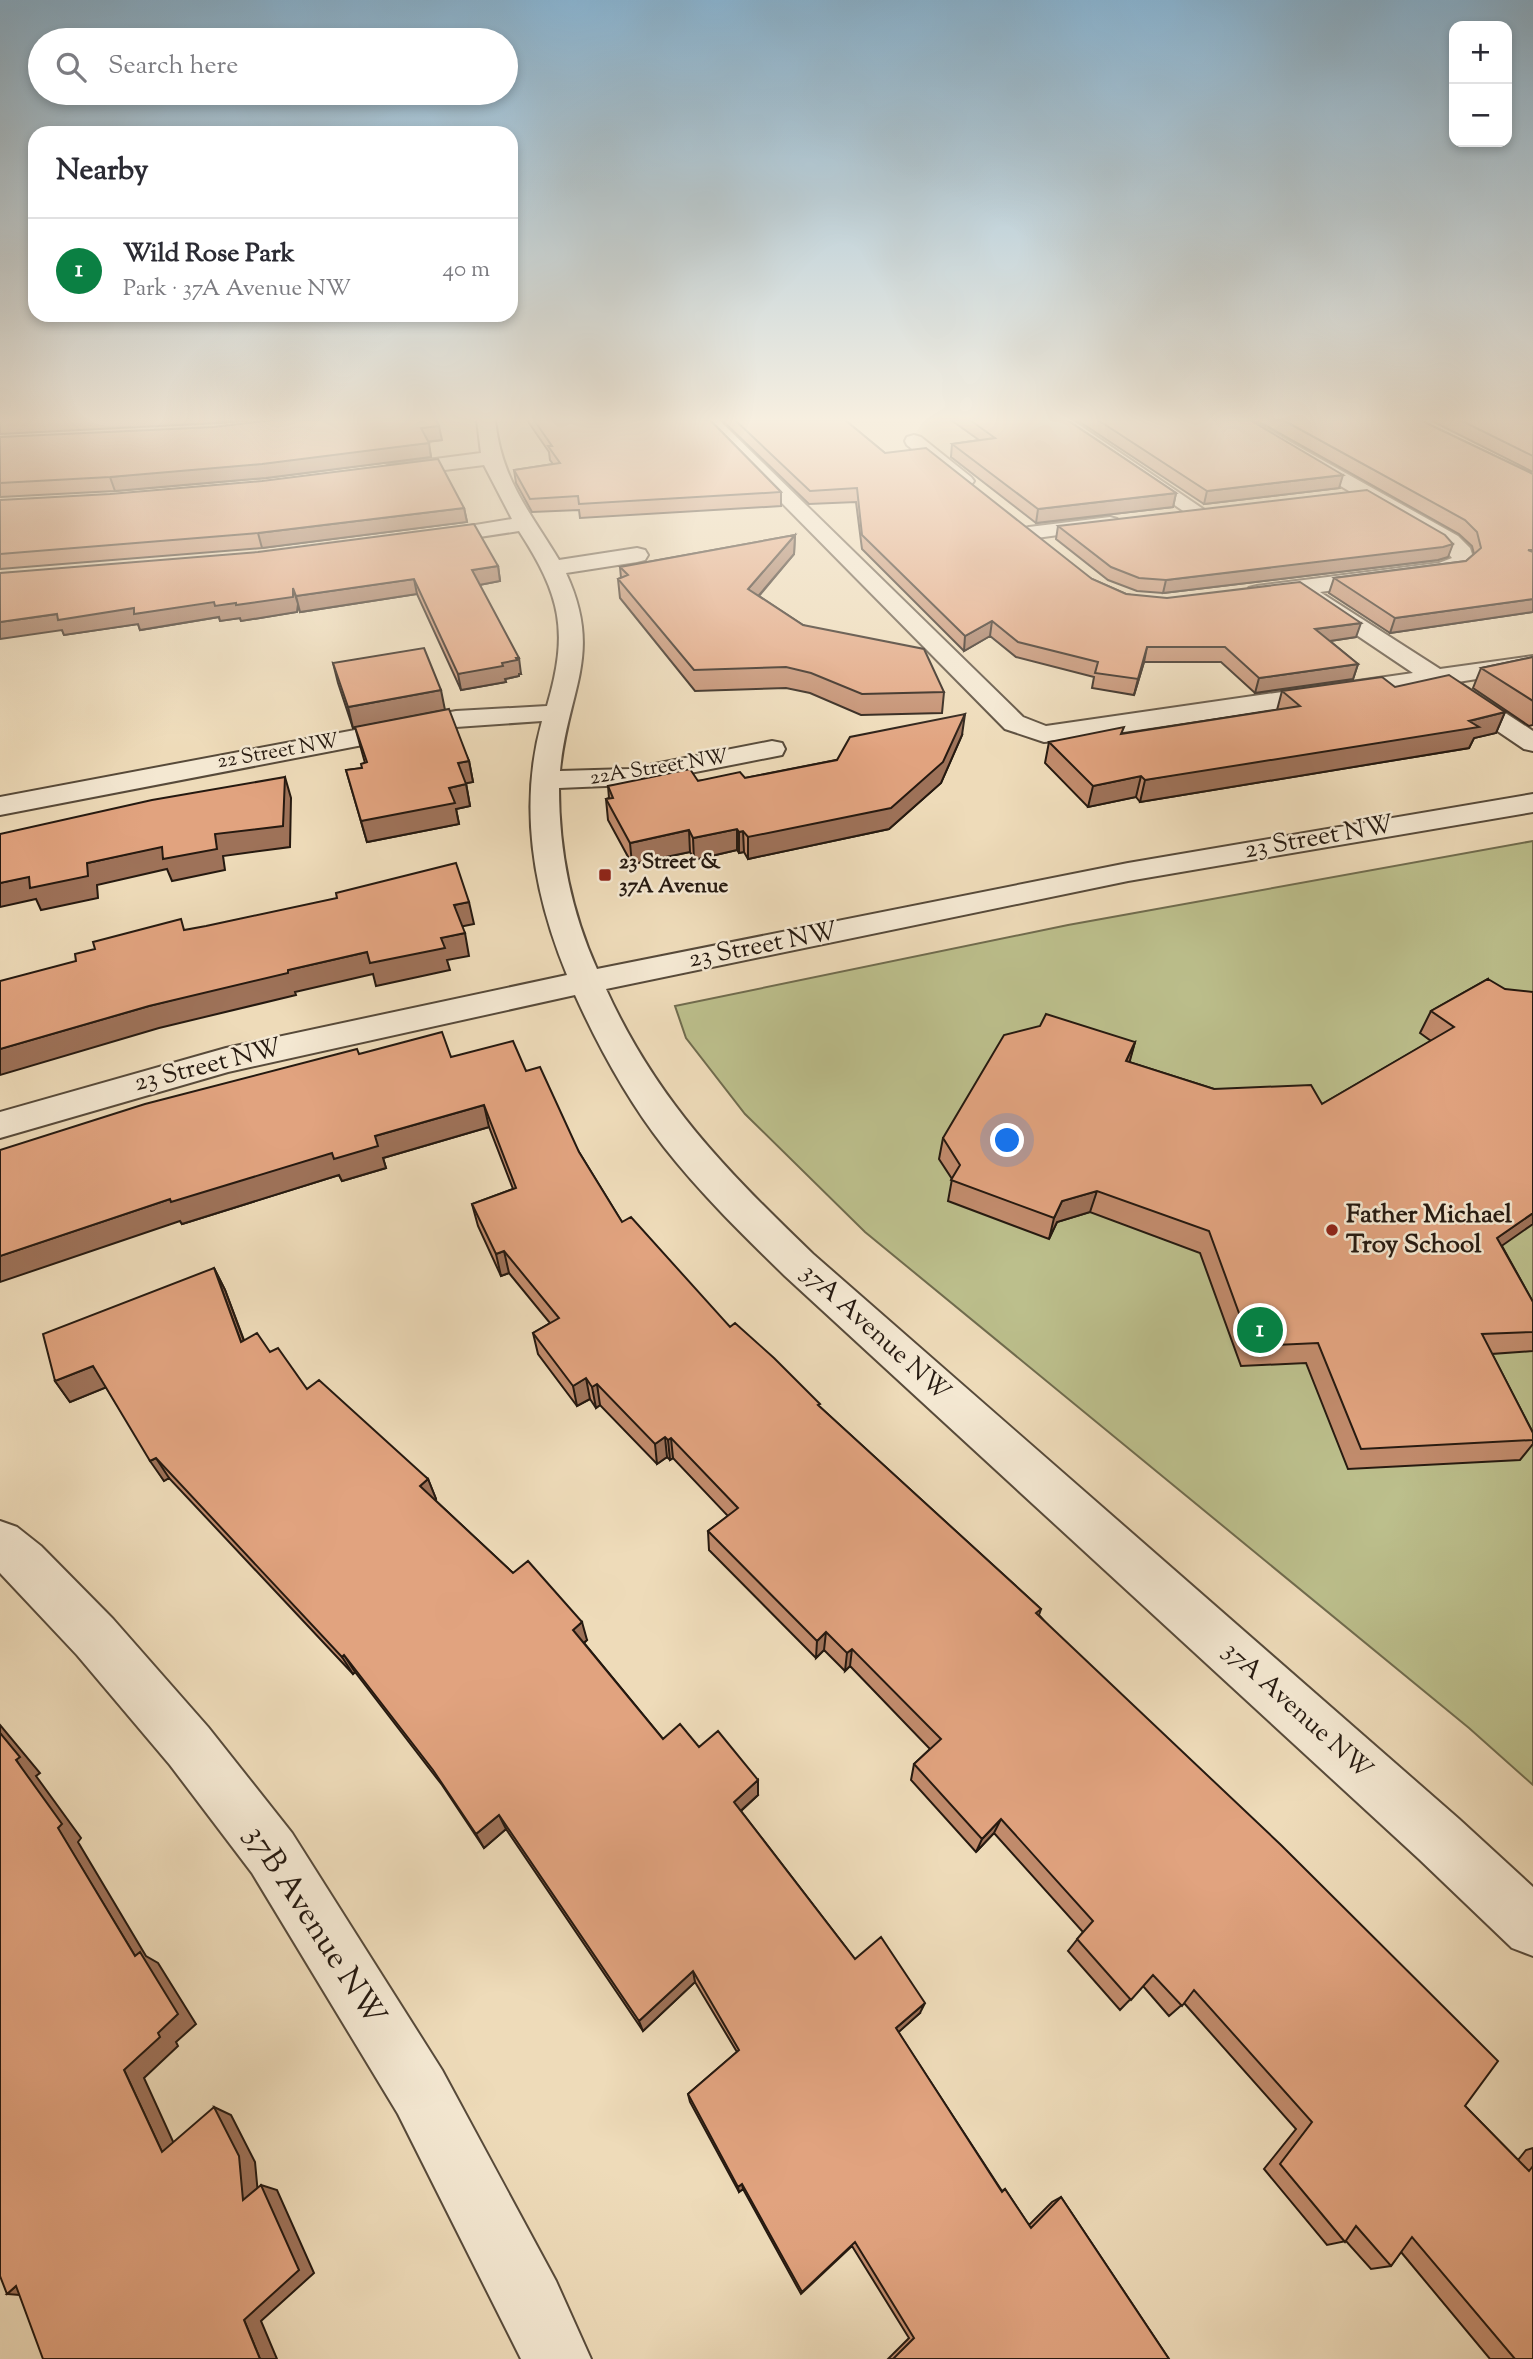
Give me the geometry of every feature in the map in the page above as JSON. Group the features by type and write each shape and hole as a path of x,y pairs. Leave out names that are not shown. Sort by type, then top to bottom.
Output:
{"street":[{"path":"409,541 482,530"},
{"name":"37A Avenue NW","path":"527,530 552,568 568,603 573,639 568,681 557,713 545,780 545,838 555,903 608,1030 642,1090 708,1172 810,1275 1439,1839 1533,1927"},
{"path":"820,530 1014,723 1034,733 1070,732 1533,663"},
{"path":"1025,530 1049,548"},
{"path":"1029,533 1054,530"},
{"path":"1234,596 1452,568 1463,560 1462,553 1450,541 1431,530"},
{"path":"552,568 637,555"},
{"path":"1302,588 1533,743"},
{"name":"22 Street NW","path":"0,806 122,780 456,719 557,713"},
{"name":"22A Street NW","path":"545,780 629,777 772,749"},
{"name":"23 Street NW","path":"0,1125 226,1060 586,982 1141,869 1533,803"},
{"name":"37B Avenue NW","path":"0,1543 24,1562 95,1637 189,1746 272,1853 419,2092 532,2305 556,2359"}],"green space":[{"name":"Father Michael Troy School","path":"1533,841 1533,1785 1469,1728 865,1232 745,1114 686,1038 675,1006 1068,925"}],"building":[{"path":"0,530 282,530 258,533 0,554"},
{"path":"427,530 477,530 498,566 472,570 519,658 502,663 503,666 458,674 414,579 296,596 293,588 293,597 236,605 215,606 214,602 134,614 134,608 58,620 57,614 0,622 0,573 258,552"},
{"path":"861,530 1030,530 1092,579 1126,594 1167,598 1300,582 1361,623 1315,629 1358,664 1259,678 1225,647 1147,647 1138,679 1095,673 1098,662 1018,642 992,621 965,636 862,535"},
{"path":"1063,530 1436,530 1453,544 1166,580 1139,578 1111,567"},
{"path":"1475,530 1533,530 1533,550 1528,550 1533,552 1533,599 1395,618 1334,578 1466,561 1481,548"},
{"path":"795,535 748,589 803,625 924,649 944,692 862,694 811,673 786,667 694,670 618,579 628,575 620,567"},
{"path":"424,648 441,690 348,707 333,663"},
{"path":"1533,657 1533,701 1481,668"},
{"path":"1449,675 1505,712 1469,721 1479,727 1145,780 1141,776 1093,786 1049,742 1124,727 1121,734 1300,706 1282,691 1382,677 1395,687"},
{"path":"449,709 469,761 458,763 466,784 449,788 455,803 361,821 346,770 362,768 361,764 367,762 355,727"},
{"path":"965,714 943,762 891,808 748,837 737,829 693,838 689,830 630,843 606,799 613,798 608,786 690,769 698,781 740,772 745,778 837,760 850,737"},
{"path":"285,777 283,826 215,834 217,849 163,859 162,847 87,863 88,876 30,888 29,877 0,883 0,834 152,800"},
{"path":"456,863 469,902 454,905 465,933 441,938 445,948 370,963 367,952 149,1006 0,1049 0,981 76,961 75,954 95,949 93,942 181,919 184,930 337,898 336,893"},
{"name":"Father Michael Troy School","path":"1488,979 1505,989 1533,992 1533,1213 1497,1238 1533,1302 1533,1332 1482,1334 1533,1433 1533,1440 1361,1449 1318,1343 1251,1346 1209,1231 1097,1191 1062,1201 1054,1218 951,1180 960,1165 943,1138 1004,1035 1040,1026 1046,1014 1135,1042 1126,1061 1214,1089 1311,1085 1322,1104 1454,1027 1431,1011"},
{"path":"442,1032 451,1057 513,1041 526,1071 540,1067 579,1152 622,1222 631,1217 730,1327 735,1323 774,1358 820,1404 818,1405 1041,1609 1036,1613 1281,1845 1498,2061 1465,2106 1529,2171 1533,2166 1533,2359 1515,2359 1412,2237 1391,2266 1356,2226 1345,2242 1280,2164 1312,2122 1194,1990 1182,2006 1153,1975 1131,2000 1077,1939 1093,1921 1001,1819 982,1839 914,1764 941,1739 852,1649 847,1653 826,1632 817,1641 708,1531 738,1508 671,1438 668,1440 665,1437 655,1444 597,1384 592,1387 586,1378 573,1386 533,1333 559,1318 504,1251 496,1254 472,1204 516,1188 484,1105 375,1136 378,1146 334,1159 332,1153 171,1202 170,1199 0,1256 0,1150 145,1104 357,1049 359,1054"},
{"path":"214,1268 241,1342 257,1333 270,1352 278,1348 307,1389 319,1380 428,1479 420,1486 513,1573 528,1561 582,1622 573,1630 663,1739 680,1724 699,1747 718,1731 758,1780 734,1802 855,1959 881,1937 925,2003 896,2028 1002,2192 1005,2189 1031,2228 1061,2197 1169,2359 893,2359 914,2338 855,2242 802,2292 742,2184 738,2187 688,2094 739,2050 693,1971 639,2021 499,1815 476,1834 433,1770 344,1655 342,1657 156,1458 150,1461 93,1366 55,1381 43,1334"},
{"path":"0,1733 20,1757 16,1760 62,1824 58,1828 135,1956 140,1952 178,2014 158,2033 160,2037 124,2070 162,2152 214,2107 239,2156 243,2200 261,2185 299,2270 244,2320 260,2359 43,2359 16,2286 7,2294 0,2276"}],"place":[{"name":"23 Street & 37A Avenue","path":"605,875"},
{"name":"Father Michael Troy School","path":"1332,1230"},
{"name":"Wild Rose Park","path":"1260,1330"}]}
